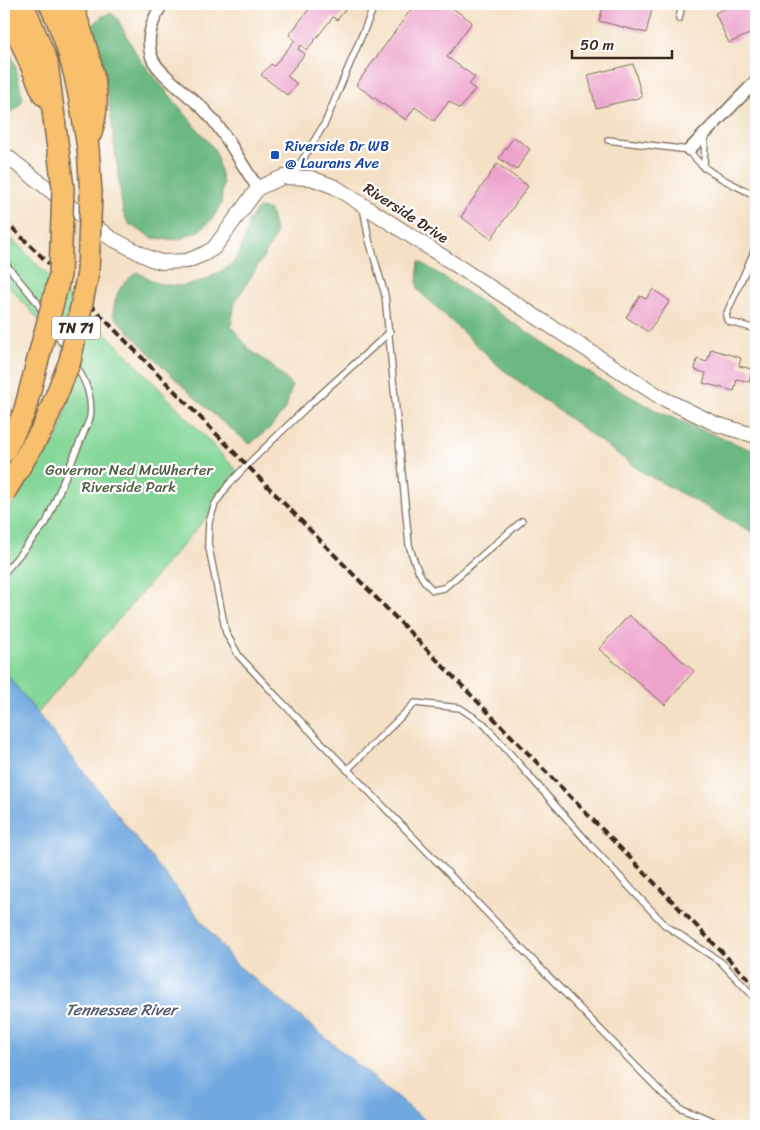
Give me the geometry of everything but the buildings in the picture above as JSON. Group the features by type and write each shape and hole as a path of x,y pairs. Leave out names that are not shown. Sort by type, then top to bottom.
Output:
{"highway":[{"name":"TN 71","path":"4,452 24,413 60,275 63,188 47,62 23,4"},
{"name":"TN 71","path":"4,493 44,426 70,361 88,273 91,194 88,148 78,85 70,54 61,27 50,4"},
{"path":"71,4 77,17 93,78 96,106 88,148"},
{"path":"4,13 16,30 54,118"}],"street":[{"path":"162,4 150,29 149,40 153,60 161,70 206,112 224,135 258,188"},
{"path":"689,150 756,80"},
{"name":"Riverside Drive","path":"6,161 109,237 151,259 162,262 188,261 214,248 258,188 283,176 310,178 335,187 662,398 716,424 756,436"}],"lane":[{"path":"292,177 325,123 375,4"},
{"path":"679,19 682,4"},
{"path":"704,168 705,134"},
{"path":"608,140 689,150 696,161 704,168 756,196"},
{"path":"362,205 369,240 385,295 409,545 415,563 426,584 433,590 444,588 522,520"},
{"path":"756,247 726,315 727,320 730,322 756,329"},
{"path":"4,262 37,302 84,377 92,403 90,418 46,523 4,573"},
{"path":"390,332 246,465 228,485 215,504 208,522 208,543 226,633 239,656 346,770 664,1095 680,1107 724,1126"},
{"path":"346,770 415,703 438,704 460,708 484,724 590,846 665,925 721,962 756,999"}],"green space":[{"path":"111,13 117,18 138,57 215,150 223,183 221,204 213,218 200,230 177,240 153,238 129,224 123,213 109,102 91,27 101,17"},
{"path":"4,38 15,64 23,100 16,109 5,116"},
{"path":"258,208 270,210 276,234 235,302 231,326 249,349 276,369 292,386 286,408 271,427 250,444 213,414 179,382 113,315 119,290 137,272 157,283 183,286 205,280 232,265 247,233 248,222"},
{"name":"Governor Ned McWherter Riverside Park","path":"4,231 133,361 242,476 37,714 4,671 4,517 59,435 79,365 4,281"},
{"path":"419,261 597,378 659,412 756,452 756,534 642,472 501,368 418,290"}],"water":[{"name":"Tennessee River","path":"4,671 235,963 432,1126 4,1126"}],"railway":[{"path":"4,220 73,287 756,987"}],"place":[{"name":"Riverside Dr WB @ Laurans Ave","path":"275,155"}]}
